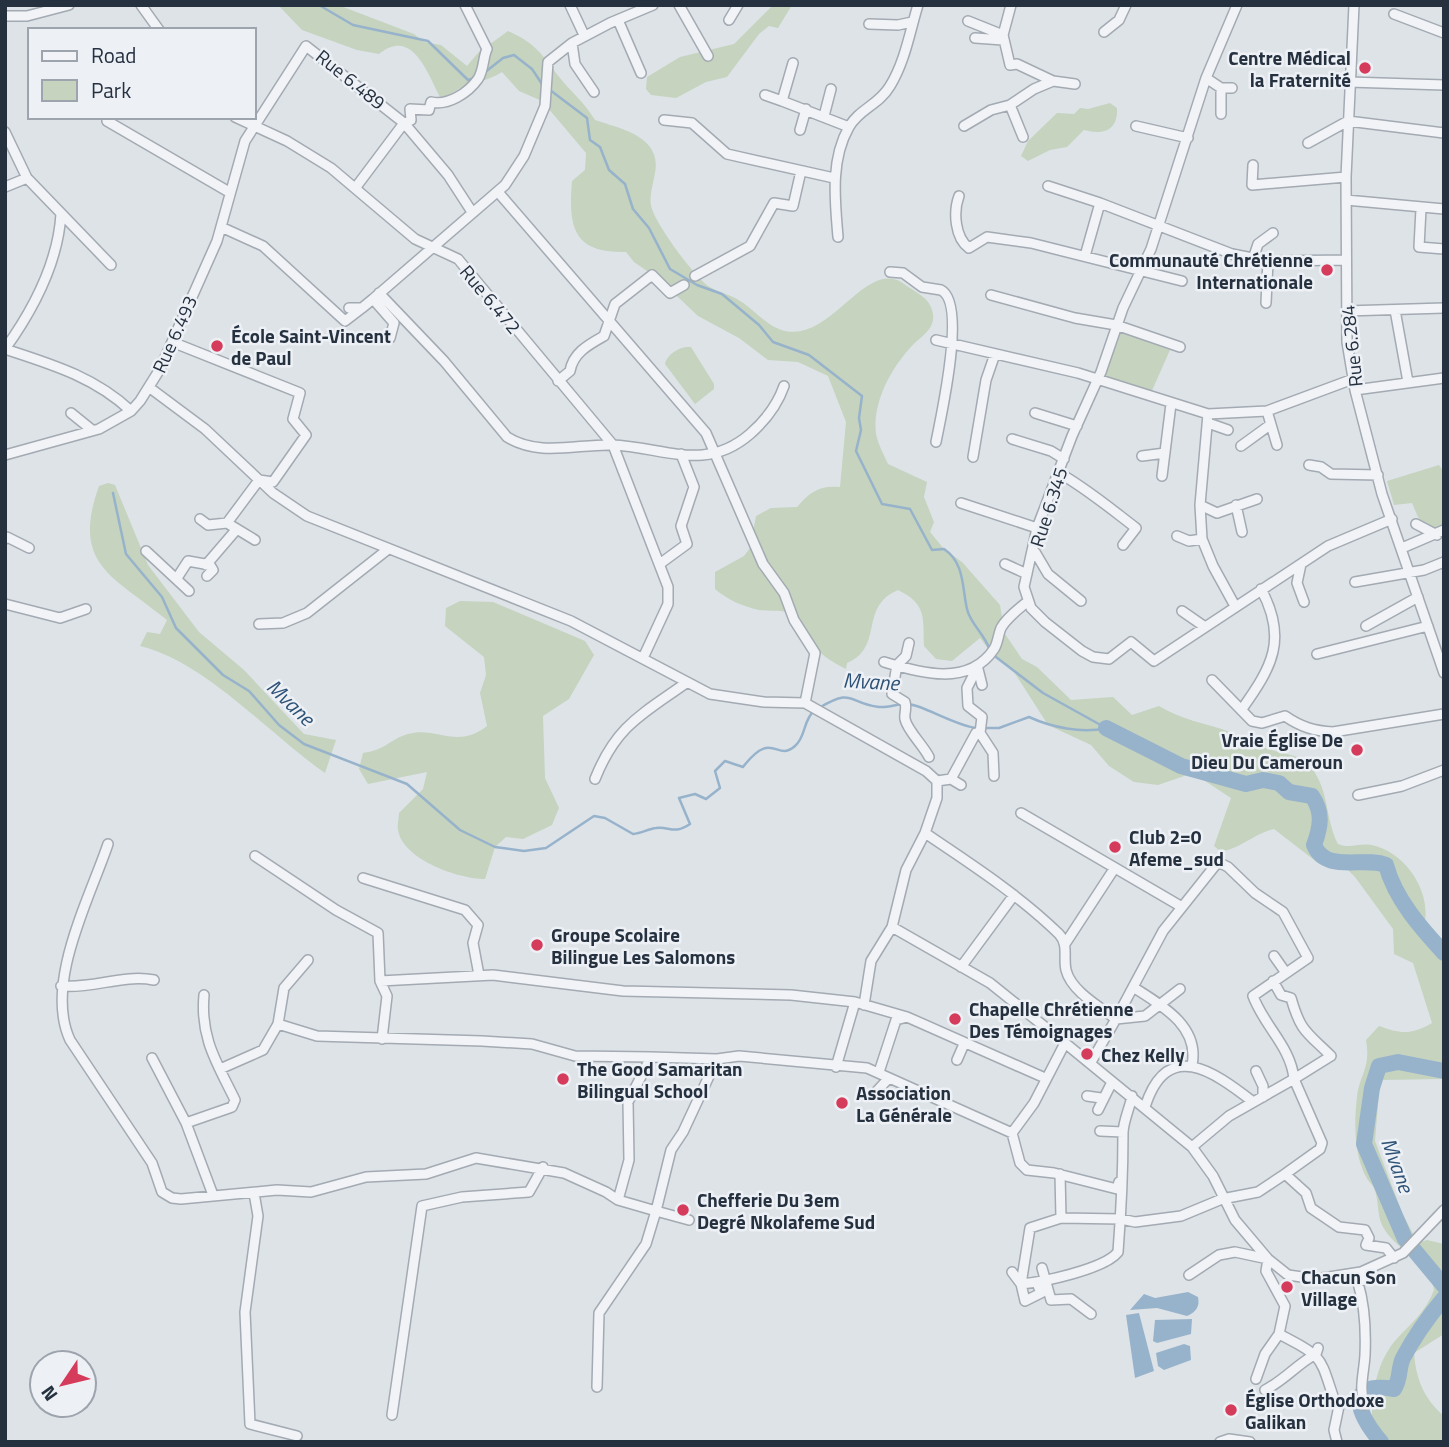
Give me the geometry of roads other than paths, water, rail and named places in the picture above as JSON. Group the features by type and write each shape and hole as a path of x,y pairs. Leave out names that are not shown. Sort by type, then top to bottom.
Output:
{"street":[{"path":"5,16 27,16 69,5"},
{"path":"141,5 158,28"},
{"path":"356,187 404,123 411,120 410,109 429,110 431,102 443,104 458,97 478,80 487,49 465,5"},
{"path":"570,5 584,35"},
{"path":"221,227 263,246 345,321 498,192 515,173 545,106 548,62 584,35 653,5"},
{"path":"679,5 708,56"},
{"path":"729,20 738,5"},
{"path":"838,237 834,177 849,127 862,112 876,106 891,85 911,34 918,5"},
{"path":"1011,5 1003,37 1010,65 1017,64 1053,81 1075,84"},
{"path":"1104,32 1114,26 1126,5"},
{"name":"Rue 6.345","path":"1028,601 1024,587 1037,528 1097,381 1116,326 1142,272 1206,78 1237,5"},
{"name":"Rue 6.284","path":"1354,5 1346,177 1346,311 1353,379 1378,475 1428,626 1441,656 1444,673"},
{"path":"1394,14 1444,33"},
{"path":"618,20 641,73"},
{"path":"869,24 898,26 912,22"},
{"path":"968,22 1003,37"},
{"path":"975,38 1003,37"},
{"path":"572,43 575,64 594,92"},
{"name":"Rue 6.489","path":"254,127 306,46 404,123"},
{"path":"782,101 793,63"},
{"path":"1206,78 1221,88 1233,88"},
{"path":"964,126 1053,81"},
{"path":"1349,82 1444,85"},
{"path":"1221,88 1221,114"},
{"path":"824,116 831,89"},
{"path":"765,95 849,127"},
{"path":"1010,105 1023,137"},
{"path":"800,130 806,109"},
{"name":"Rue 6.472","path":"239,119 287,141 356,187 382,213 415,239 458,259 613,445 661,563 668,587 668,604 643,658"},
{"path":"664,120 692,123 727,153 834,177"},
{"path":"107,121 229,192"},
{"path":"1308,143 1348,121 1444,133"},
{"path":"404,123 448,175 472,212"},
{"path":"1136,126 1188,138"},
{"name":"Rue 6.493","path":"5,455 92,430 131,411 150,388 221,227 245,141 254,127"},
{"path":"5,132 27,178 111,265"},
{"path":"1253,165 1248,185 1346,177"},
{"path":"695,276 705,267 750,246 774,203 793,206 801,171"},
{"path":"5,187 27,178"},
{"path":"1048,186 1100,202 1253,259 1346,260"},
{"path":"498,192 694,417 713,450 763,564 784,593 794,620 815,653 806,703"},
{"path":"959,196 955,210 958,231 965,246 969,248 988,237 1031,243 1182,281"},
{"path":"1346,200 1421,209 1444,209"},
{"path":"1085,256 1100,202"},
{"path":"1421,209 1419,247 1444,249"},
{"path":"61,214 60,237 44,281 24,323 5,349 87,378 111,392 131,411"},
{"path":"1253,259 1258,244 1273,233"},
{"path":"1266,303 1268,261"},
{"path":"890,272 903,273 922,288 946,292 950,300 953,348 936,442"},
{"path":"558,381 570,371 571,362 583,348 604,336 610,322 610,312 617,300 652,275 670,293 684,285"},
{"path":"991,295 1075,318 1116,326 1180,347"},
{"path":"376,296 394,323 390,338"},
{"path":"376,296 444,361 507,438 519,445 613,445 700,458 713,450 731,449 761,425 776,405 784,386"},
{"path":"349,308 362,308"},
{"path":"1346,311 1444,308"},
{"path":"1395,310 1408,382"},
{"path":"172,342 300,393 293,419 306,435 272,484 259,480"},
{"path":"953,348 995,354 1097,381 1171,404 1228,430"},
{"path":"973,457 986,380 995,354"},
{"path":"1355,390 1444,378"},
{"path":"1208,419 1267,411 1353,379"},
{"path":"150,388 205,429 259,480 307,519 571,621 710,694 736,699 806,703 926,771 937,781 937,798 925,833 906,870 892,927 871,961 860,1004 836,1067"},
{"path":"1162,476 1171,404"},
{"path":"1267,411 1277,445"},
{"path":"71,413 92,430"},
{"path":"1035,413 1077,426"},
{"path":"1208,419 1200,505 1202,539 1235,606"},
{"path":"1241,446 1270,425"},
{"path":"1012,439 1051,451 1064,459"},
{"path":"1142,456 1165,453"},
{"path":"661,563 687,544 681,526 694,487 681,454"},
{"path":"1309,465 1321,467 1331,474 1378,475"},
{"path":"1059,473 1083,486 1100,503 1136,528 1123,545"},
{"path":"227,523 259,480"},
{"path":"1200,505 1217,513 1257,499"},
{"path":"961,503 1037,528"},
{"path":"1236,505 1242,532"},
{"path":"200,519 205,525 227,523 255,540"},
{"path":"994,776 993,753 980,733 982,717 968,708 967,688 978,667 994,648 1000,629 1028,601 1054,629 1082,651 1100,659 1111,657 1131,642 1154,660 1328,546 1392,519"},
{"path":"1416,524 1440,532"},
{"path":"206,565 236,530"},
{"path":"1402,548 1440,532"},
{"path":"1177,536 1189,541 1202,539"},
{"path":"5,540 7,537 29,548"},
{"path":"259,624 283,623 307,613 387,550"},
{"path":"1034,550 1038,562 1048,573 1081,601"},
{"path":"146,551 189,591"},
{"path":"177,578 188,561 213,568 207,576"},
{"path":"1355,582 1409,570 1424,570 1444,562"},
{"path":"1301,564 1297,583 1304,602"},
{"path":"1004,565 1027,574"},
{"path":"1242,709 1268,672 1274,645 1275,623 1261,589"},
{"path":"1366,626 1418,597"},
{"path":"5,604 60,618 86,609"},
{"path":"1182,611 1205,626"},
{"path":"1317,654 1428,626"},
{"path":"909,643 906,656 897,664 893,696 905,702 905,721 911,733 923,743 929,757"},
{"path":"884,662 939,675 960,673 978,667"},
{"path":"978,667 982,685"},
{"path":"1212,680 1252,721 1258,723 1285,716 1298,726 1333,732 1444,714"},
{"path":"595,779 606,750 621,730 686,683"},
{"path":"951,779 976,733 980,733"},
{"path":"1358,795 1402,786 1444,770"},
{"path":"937,781 951,779 961,785"},
{"path":"1021,813 1182,907"},
{"path":"925,833 1014,895 1065,943"},
{"path":"108,844 61,986 63,1020 71,1040 152,1163 162,1192 172,1198 277,1190 312,1192 366,1177 421,1175 476,1158 543,1167 590,1184 618,1200 689,1220"},
{"path":"255,856 336,910 378,933 380,981 387,996 382,1039"},
{"path":"1042,1268 1041,1293 1025,1301 1021,1284 1030,1228 1061,1218 1121,1219 1129,1222 1181,1216 1222,1199 1258,1192 1320,1149 1322,1143 1294,1079 1289,1058 1249,995 1308,958 1289,920 1222,862 1215,864 1163,931 1091,1062"},
{"path":"1114,869 1065,943 1066,973 1085,996 1116,1018 1145,1016 1161,1007 1180,989"},
{"path":"363,878 465,910 478,925 474,943 479,975"},
{"path":"961,967 1014,895"},
{"path":"892,927 990,984 1091,1062 1192,1147 1213,1176 1222,1199 1235,1220 1268,1259 1297,1277 1315,1279 1361,1272 1398,1255 1444,1210"},
{"path":"1275,956 1286,973"},
{"path":"220,1069 263,1050 278,1024 284,988 308,960"},
{"path":"380,981 479,975 623,991 791,995 860,1004 907,1017 1045,1078"},
{"path":"61,986 95,986 135,976 154,980"},
{"path":"1192,1147 1217,1124 1252,1101 1331,1056 1311,1041 1295,1018 1291,999 1281,995 1273,981"},
{"path":"1133,987 1183,1024 1193,1045 1192,1065"},
{"path":"187,1123 234,1104 202,1028 204,995"},
{"path":"879,1072 896,1020 907,1017"},
{"path":"278,1024 317,1036 532,1044 575,1056 717,1059 739,1056 861,1068 879,1072 1012,1133 1023,1168 1060,1174 1117,1189 1120,1179"},
{"path":"1012,1133 1034,1103 1065,1043"},
{"path":"957,1060 964,1044"},
{"path":"618,1200 629,1160 628,1102 651,1057"},
{"path":"152,1058 187,1123 213,1195"},
{"path":"597,1387 599,1313 646,1244 671,1150 683,1132 717,1059"},
{"path":"1145,1107 1159,1078 1174,1069 1192,1065 1223,1079 1252,1101"},
{"path":"1256,1072 1263,1086 1263,1097"},
{"path":"875,1093 889,1078"},
{"path":"1098,1110 1101,1098 1112,1082"},
{"path":"1263,1086 1276,1089"},
{"path":"1087,1096 1101,1098"},
{"path":"1021,1284 1040,1282 1113,1258 1118,1252 1120,1179 1125,1141 1123,1132 1132,1096"},
{"path":"1100,1131 1123,1132"},
{"path":"392,1415 422,1206 462,1197 529,1192 543,1167"},
{"path":"1060,1174 1061,1218"},
{"path":"1285,1174 1306,1193 1311,1208 1339,1227 1364,1230 1369,1238 1366,1245 1386,1248 1398,1255"},
{"path":"254,1193 258,1216 245,1312 250,1424 296,1436"},
{"path":"1189,1276 1219,1255 1235,1252 1268,1259"},
{"path":"1256,1379 1265,1354 1279,1334 1286,1306 1266,1271 1268,1259"},
{"path":"1012,1272 1021,1284"},
{"path":"1361,1272 1363,1279 1358,1283 1365,1318 1365,1350 1360,1384 1364,1405"},
{"path":"1040,1282 1051,1300 1071,1298 1091,1314"},
{"path":"1279,1334 1317,1351 1324,1364 1339,1406 1334,1430 1337,1442"},
{"path":"1265,1390 1296,1370 1301,1361 1317,1351"},
{"path":"1220,1442 1229,1439 1250,1442"}],"water":[{"path":"1188,1292 1198,1297 1198,1306 1187,1316 1157,1308 1130,1310 1144,1294 1155,1298"},
{"path":"1139,1313 1154,1371 1135,1378 1126,1315"},
{"path":"1192,1319 1191,1334 1157,1343 1153,1341 1155,1320"},
{"path":"1184,1344 1190,1346 1191,1360 1164,1370 1158,1366 1156,1353"}],"waterway":[{"path":"319,5 353,25 428,41 468,80 475,78"},
{"path":"484,73 503,58 514,55 532,69 544,87"},
{"path":"550,90 587,118 590,140 600,147 609,170 625,184 633,209 649,228 670,269 697,285 722,294 759,325 773,342 809,355 862,396 859,418 861,430 856,451 882,504 910,509 932,550 944,549 956,561 962,576 969,614 989,648"},
{"name":"Mvane","path":"113,493 126,554 162,597 176,628 223,675 249,691 279,725 304,744 407,784 460,830 495,847 524,851 546,848 594,816 605,818 633,834 656,828 676,830 684,827 690,824 679,798 695,794 706,799 720,788 715,771 725,761 743,767 761,750 789,750 799,742 814,711"},
{"path":"992,654 1043,693 1106,728"},
{"name":"Mvane","path":"819,708 845,697 879,707 912,705 977,728"},
{"name":"Mvane","path":"983,728 999,728 1029,717 1067,728 1106,728"},
{"name":"Mvane","path":"1106,728 1181,766 1246,784 1263,780 1279,783 1289,792 1312,796 1319,814 1314,845 1320,854 1336,862 1386,865 1402,901 1444,953"},
{"name":"Mvane","path":"1444,1071 1398,1062 1379,1066 1372,1088 1364,1144 1405,1239 1444,1286"},
{"name":"Mvane","path":"1381,1442 1362,1412 1361,1395 1367,1390 1377,1388 1394,1389 1407,1350 1444,1298"}],"place":[{"name":"Centre Médical la Fraternité","path":"1365,68"},
{"name":"Communauté Chrétienne Internationale","path":"1327,270"},
{"name":"École Saint-Vincent de Paul","path":"217,346"},
{"name":"Vraie Église De Dieu Du Cameroun","path":"1357,750"},
{"name":"Club 2=0 Afeme_sud","path":"1115,847"},
{"name":"Groupe Scolaire Bilingue Les Salomons","path":"537,945"},
{"name":"Chapelle Chrétienne Des Témoignages","path":"955,1019"},
{"name":"Chez Kelly","path":"1087,1054"},
{"name":"The Good Samaritan Bilingual School","path":"563,1079"},
{"name":"Association La Générale","path":"842,1103"},
{"name":"Chefferie Du 3em Degré Nkolafeme Sud","path":"683,1210"},
{"name":"Chacun Son Village","path":"1287,1287"},
{"name":"Église Orthodoxe Galikan","path":"1231,1410"}]}
